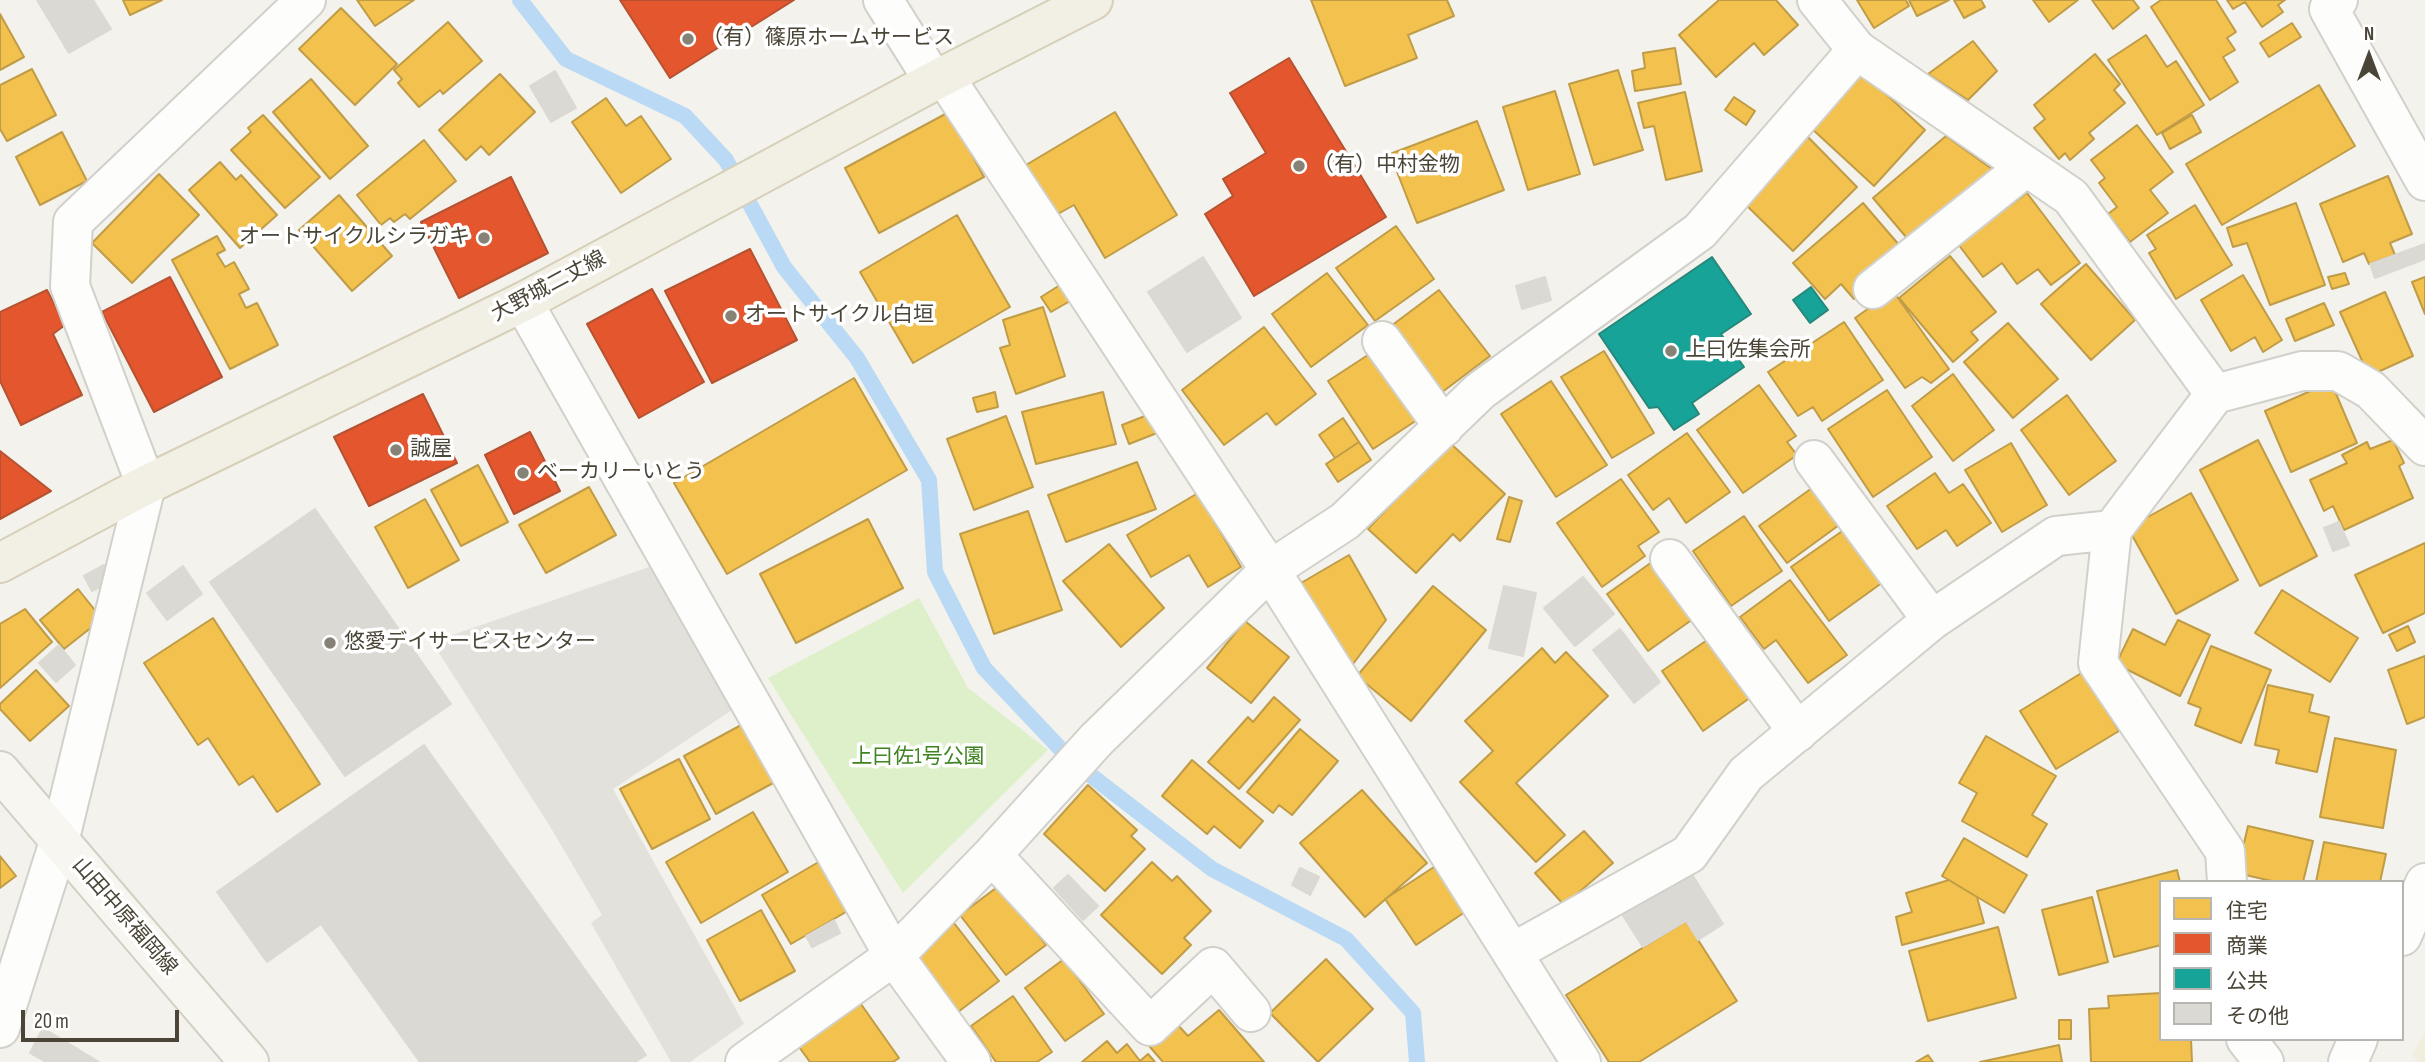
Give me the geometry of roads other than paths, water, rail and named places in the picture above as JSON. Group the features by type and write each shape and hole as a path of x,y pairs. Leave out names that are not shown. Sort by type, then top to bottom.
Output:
{"main road":[{"name":"大野城二丈線","path":"0,563 146,485 523,302 939,78 1093,0"},
{"name":"山田中原福岡線","path":"0,771 249,1062"}],"street":[{"path":"0,1028 59,842 146,485 70,286 73,222 306,0"},
{"path":"883,0 939,78 1270,570 1581,1062"},
{"path":"1817,0 1857,50 2071,197 2215,394"},
{"path":"2338,0 2329,9 2425,181"},
{"path":"745,1062 894,956 992,855 1096,740 1270,570 1345,521 1480,391 1700,231 1857,50"},
{"path":"1873,289 2026,167"},
{"path":"523,302 894,956 971,1062"},
{"path":"1382,341 1444,427"},
{"path":"2227,880 2225,851 2098,663 2112,530 2215,394 2302,371 2338,371 2371,390 2425,446"},
{"path":"1814,460 1932,620"},
{"path":"1512,953 1689,854 1746,774 1932,620 2056,536 2112,530"},
{"path":"1670,559 1798,732"},
{"path":"992,855 1150,1026 1213,967 1251,1012"},
{"path":"2404,931 2425,883"},
{"path":"2248,1041 2264,1062"},
{"path":"2349,1062 2357,1041"}],"waterway":[{"path":"520,0 566,59 685,116 726,160 784,267 857,358 929,480 935,572 984,668 1071,760 1212,869 1346,939 1413,1013 1417,1062"}],"place":[{"name":"（有）篠原ホームサービス","path":"688,39"},
{"name":"（有）中村金物","path":"1299,166"},
{"name":"オートサイクルシラガキ","path":"484,238"},
{"name":"オートサイクル白垣","path":"731,316"},
{"name":"上曰佐集会所","path":"1671,351"},
{"name":"誠屋","path":"396,450"},
{"name":"ベーカリーいとう","path":"523,473"},
{"name":"悠愛デイサービスセンター","path":"330,643"}],"park label":[{"name":"上曰佐1号公園","path":"918,758"}]}
